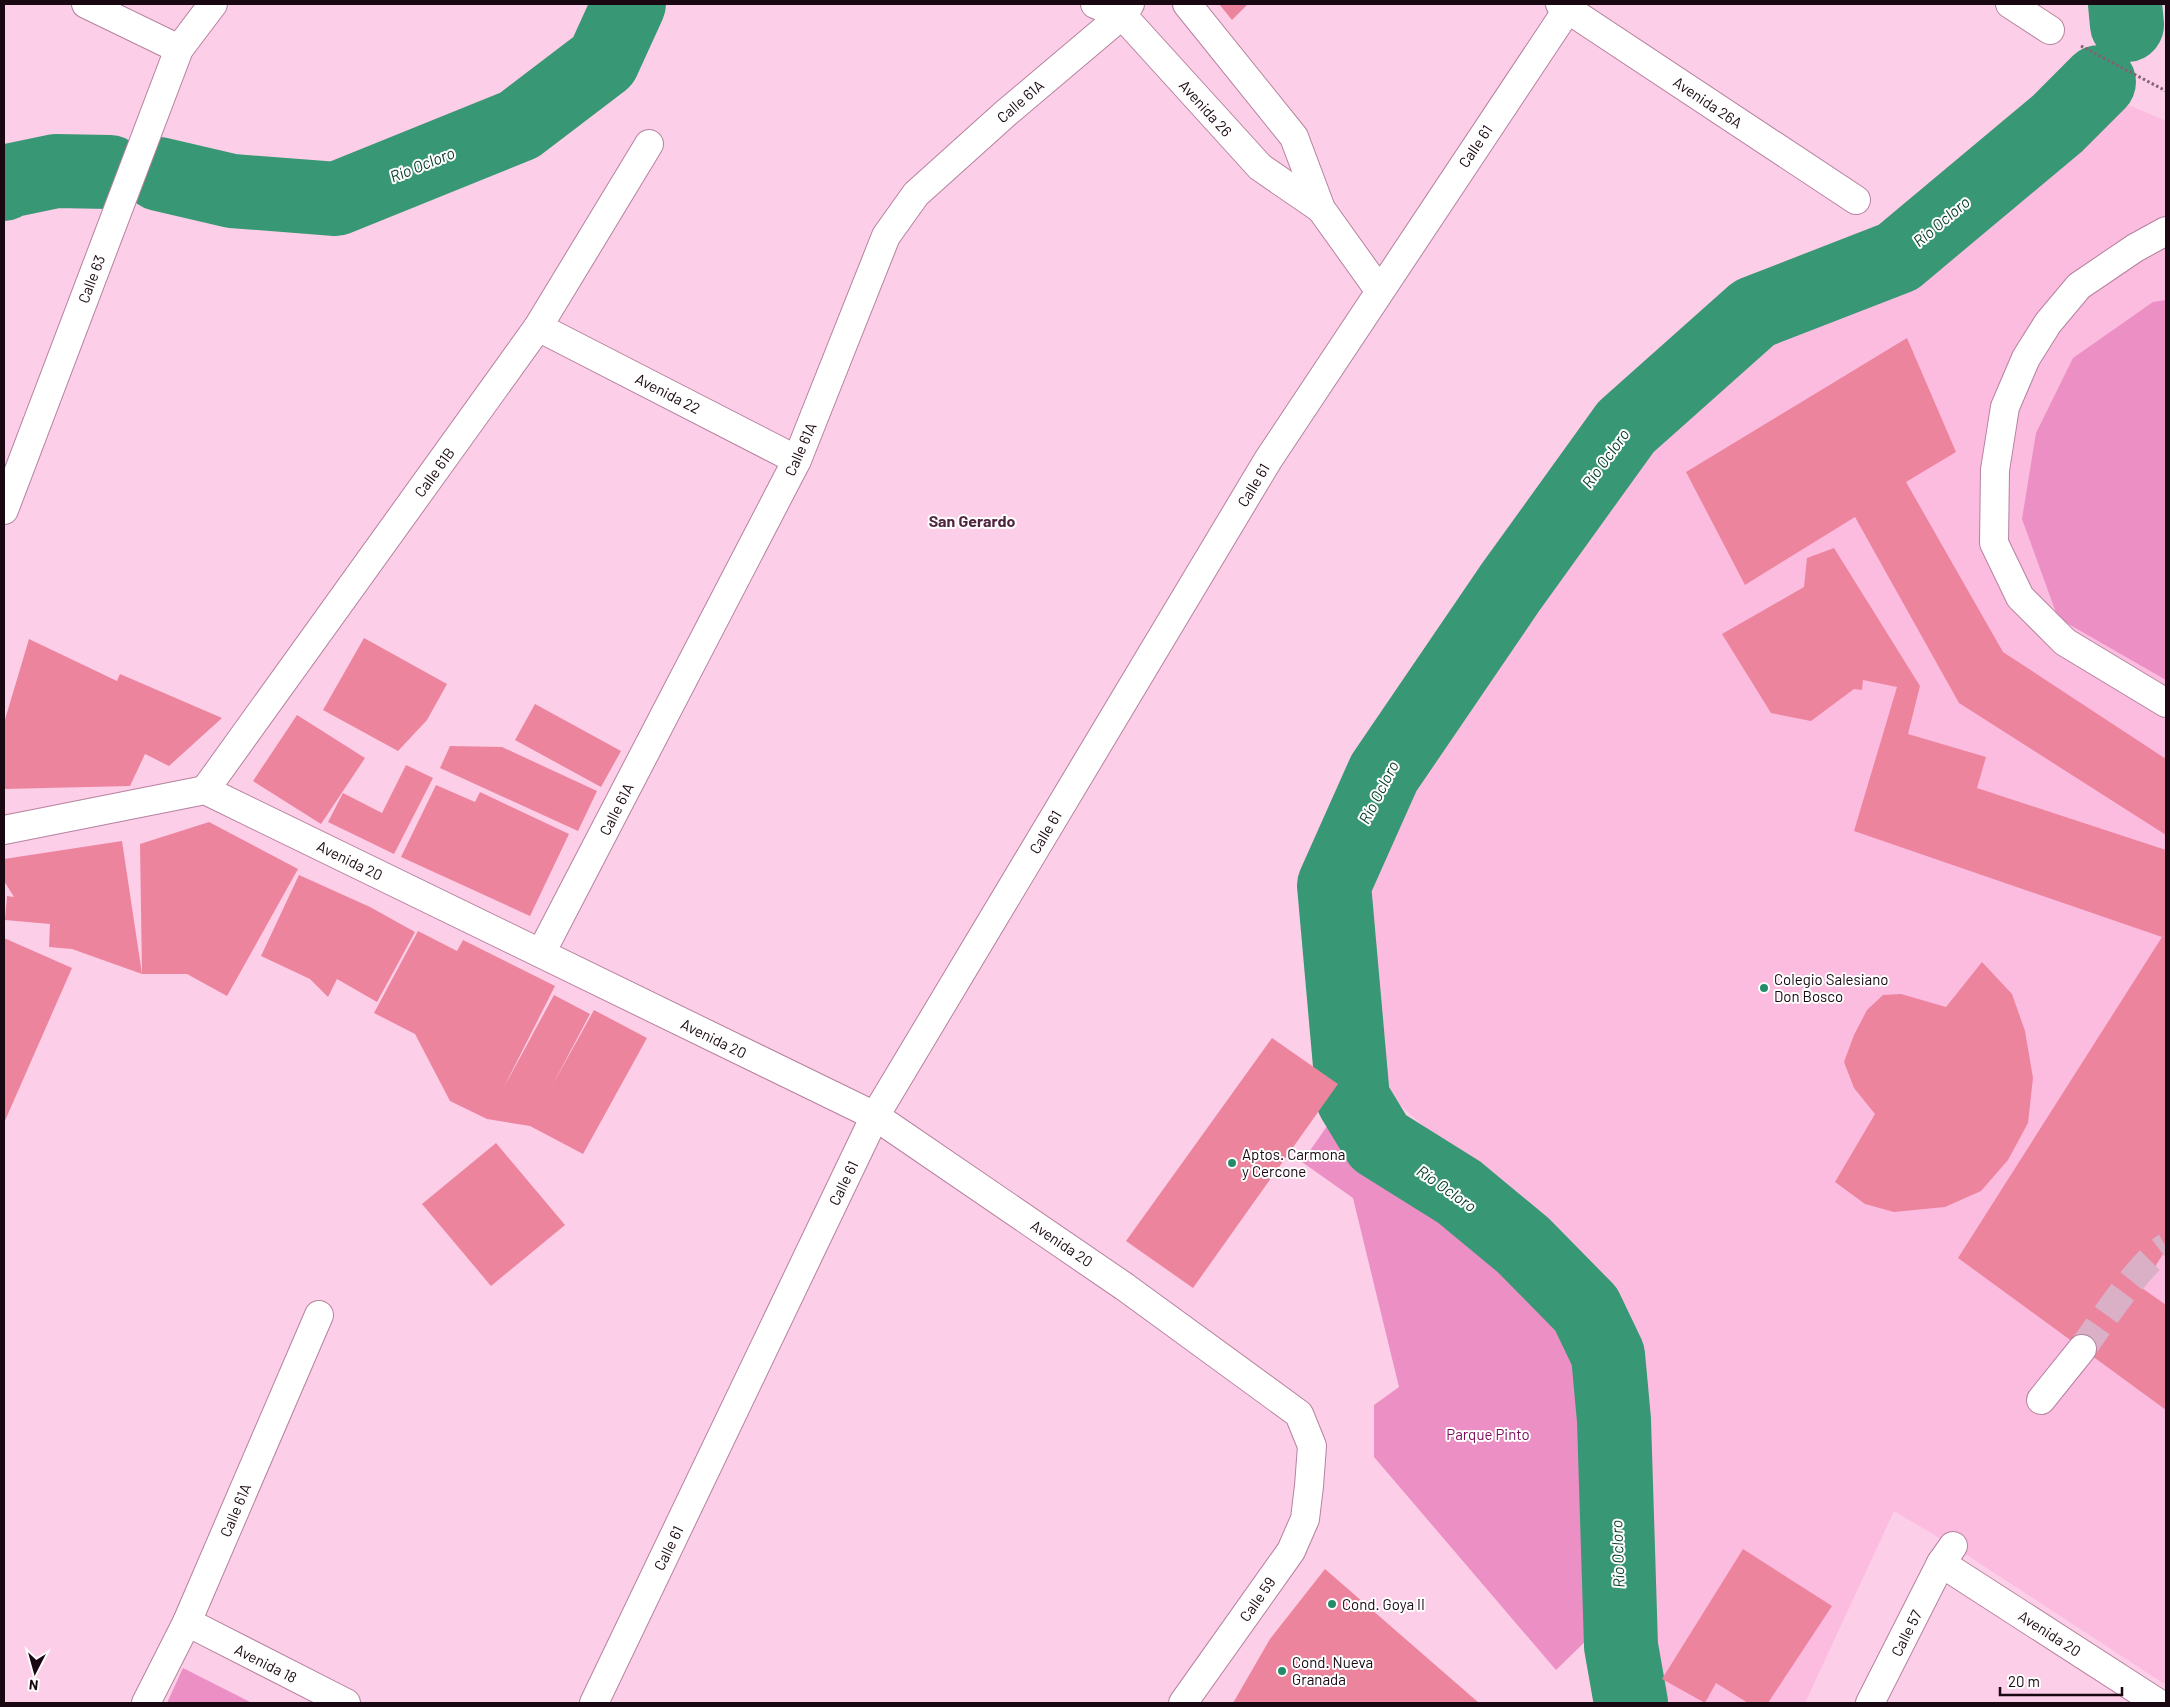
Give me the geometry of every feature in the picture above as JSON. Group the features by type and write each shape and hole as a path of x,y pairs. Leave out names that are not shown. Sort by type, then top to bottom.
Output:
{"street":[{"path":"86,4 179,49"},
{"name":"Calle 63","path":"4,510 179,49 213,4"},
{"name":"Avenida 26","path":"1095,4 1126,9 1260,167 1321,210"},
{"name":"Avenida 26","path":"1187,4 1294,137 1321,210 1379,290"},
{"path":"2010,4 2050,30"},
{"name":"Avenida 26A","path":"1566,5 1856,200"},
{"name":"Calle 61","path":"594,1703 875,1116 1268,460 1566,5"},
{"name":"Calle 61A","path":"540,953 797,460 886,236 916,194 1126,9"},
{"name":"Calle 61B","path":"205,790 538,327 649,144"},
{"path":"2166,231 2135,248 2079,286 2048,323 2026,358 2005,407 1995,470 1994,543 2020,597 2065,642 2166,704"},
{"name":"Avenida 22","path":"538,327 797,460"},
{"path":"4,830 205,790"},
{"name":"Avenida 20","path":"205,790 875,1116 1125,1287 1299,1414 1312,1446 1309,1486"},
{"name":"Calle 61A","path":"146,1703 187,1622 319,1315"},
{"path":"2041,1400 2082,1349"},
{"name":"Calle 59","path":"1183,1703 1291,1550 1304,1519 1309,1486"},
{"name":"Avenida 20","path":"1947,1554 2158,1703"},
{"name":"Calle 57","path":"1870,1703 1947,1554"},
{"name":"Avenida 18","path":"187,1622 346,1703"}],"path":[{"path":"2050,30 2166,91"}],"shaded area":[{"name":"Colegio Salesiano Don Bosco","path":"2112,98 2166,121 2166,1685 1953,1546 1894,1511 1805,1703 1664,1703 1647,1653 1635,1338 1489,1187 1368,1075 1356,901 1395,785 1640,450 1767,330 1911,276"}],"green space":[{"path":"2166,300 2166,680 2058,618 2022,519 2036,433 2073,358 2153,302"},
{"name":"Parque Pinto","path":"1339,1109 1366,1155 1420,1189 1496,1246 1563,1315 1584,1361 1597,1547 1598,1629 1556,1670 1374,1457 1374,1405 1399,1387 1353,1198 1302,1162"},
{"path":"183,1668 252,1703 167,1703"}],"building":[{"path":"1219,4 1248,4 1232,20"},
{"path":"1907,338 1956,452 1906,482 2003,652 2166,759 2166,835 1959,703 1855,517 1745,585 1686,472"},
{"path":"1834,548 1920,686 1908,734 1986,757 1977,788 2166,850 2166,1249 2142,1288 2166,1305 2166,1410 1958,1258 2162,937 1854,831 1897,687 1863,680 1862,690 1854,689 1811,721 1771,713 1722,634 1804,587 1807,558"},
{"path":"364,638 447,684 427,720 398,751 323,710"},
{"path":"29,639 117,681 120,674 222,718 169,766 145,754 130,786 4,789 4,723"},
{"path":"535,704 621,751 601,787 515,740"},
{"path":"297,715 365,758 321,824 253,781"},
{"path":"450,746 502,747 597,791 578,831 440,768"},
{"path":"406,765 433,778 394,854 328,822 343,793 382,813"},
{"path":"436,785 475,802 480,792 569,834 530,916 401,857"},
{"path":"209,822 298,869 227,996 187,974 142,974 140,844"},
{"path":"122,841 142,974 72,949 49,947 50,924 5,920 7,896 14,897 4,881 4,859"},
{"path":"299,875 370,907 415,932 377,1002 337,979 328,997 310,979 261,956"},
{"path":"418,931 457,951 463,940 555,986 504,1087 554,995 590,1014 552,1086 594,1010 647,1038 583,1154 530,1126 487,1119 450,1101 415,1034 374,1013"},
{"path":"4,938 72,968 4,1123"},
{"path":"1982,962 2012,994 2025,1031 2033,1078 2028,1123 2008,1160 1981,1191 1945,1207 1894,1212 1865,1204 1835,1182 1875,1114 1854,1088 1844,1062 1854,1035 1867,1010 1883,995 1901,994 1946,1007"},
{"name":"Aptos. Carmona y Cercone","path":"1272,1038 1338,1084 1193,1288 1126,1241"},
{"path":"496,1143 565,1225 491,1286 422,1204"},
{"path":"1743,1549 1832,1606 1768,1703 1748,1703 1716,1683 1705,1703 1662,1679"},
{"name":"Cond. Goya II","path":"1325,1569 1479,1703 1233,1703 1270,1639"}],"waterway":[{"name":"Río Ocloro","path":"159,174 232,191 336,199 519,125 603,61 629,4"},
{"name":"Río Ocloro","path":"2125,4 2127,25"},
{"name":"Río Ocloro","path":"1631,1703 1621,1646 1614,1420 1608,1355 1586,1309 1523,1245 1459,1192 1379,1142 1353,1099 1334,885 1384,773 1510,588 1626,427 1754,313 1898,257 2057,124 2099,82"},
{"name":"Río Ocloro","path":"4,184 8,181 56,171 110,172"}],"tunnel":[{"path":"2082,1349 2133,1279 2156,1254 2166,1247"}],"place":[{"name":"Colegio Salesiano Don Bosco","path":"1764,988"},
{"name":"Aptos. Carmona y Cercone","path":"1232,1163"},
{"name":"Cond. Goya II","path":"1332,1604"},
{"name":"Cond. Nueva Granada","path":"1282,1671"}],"district":[{"name":"San Gerardo","path":"972,520"}]}
